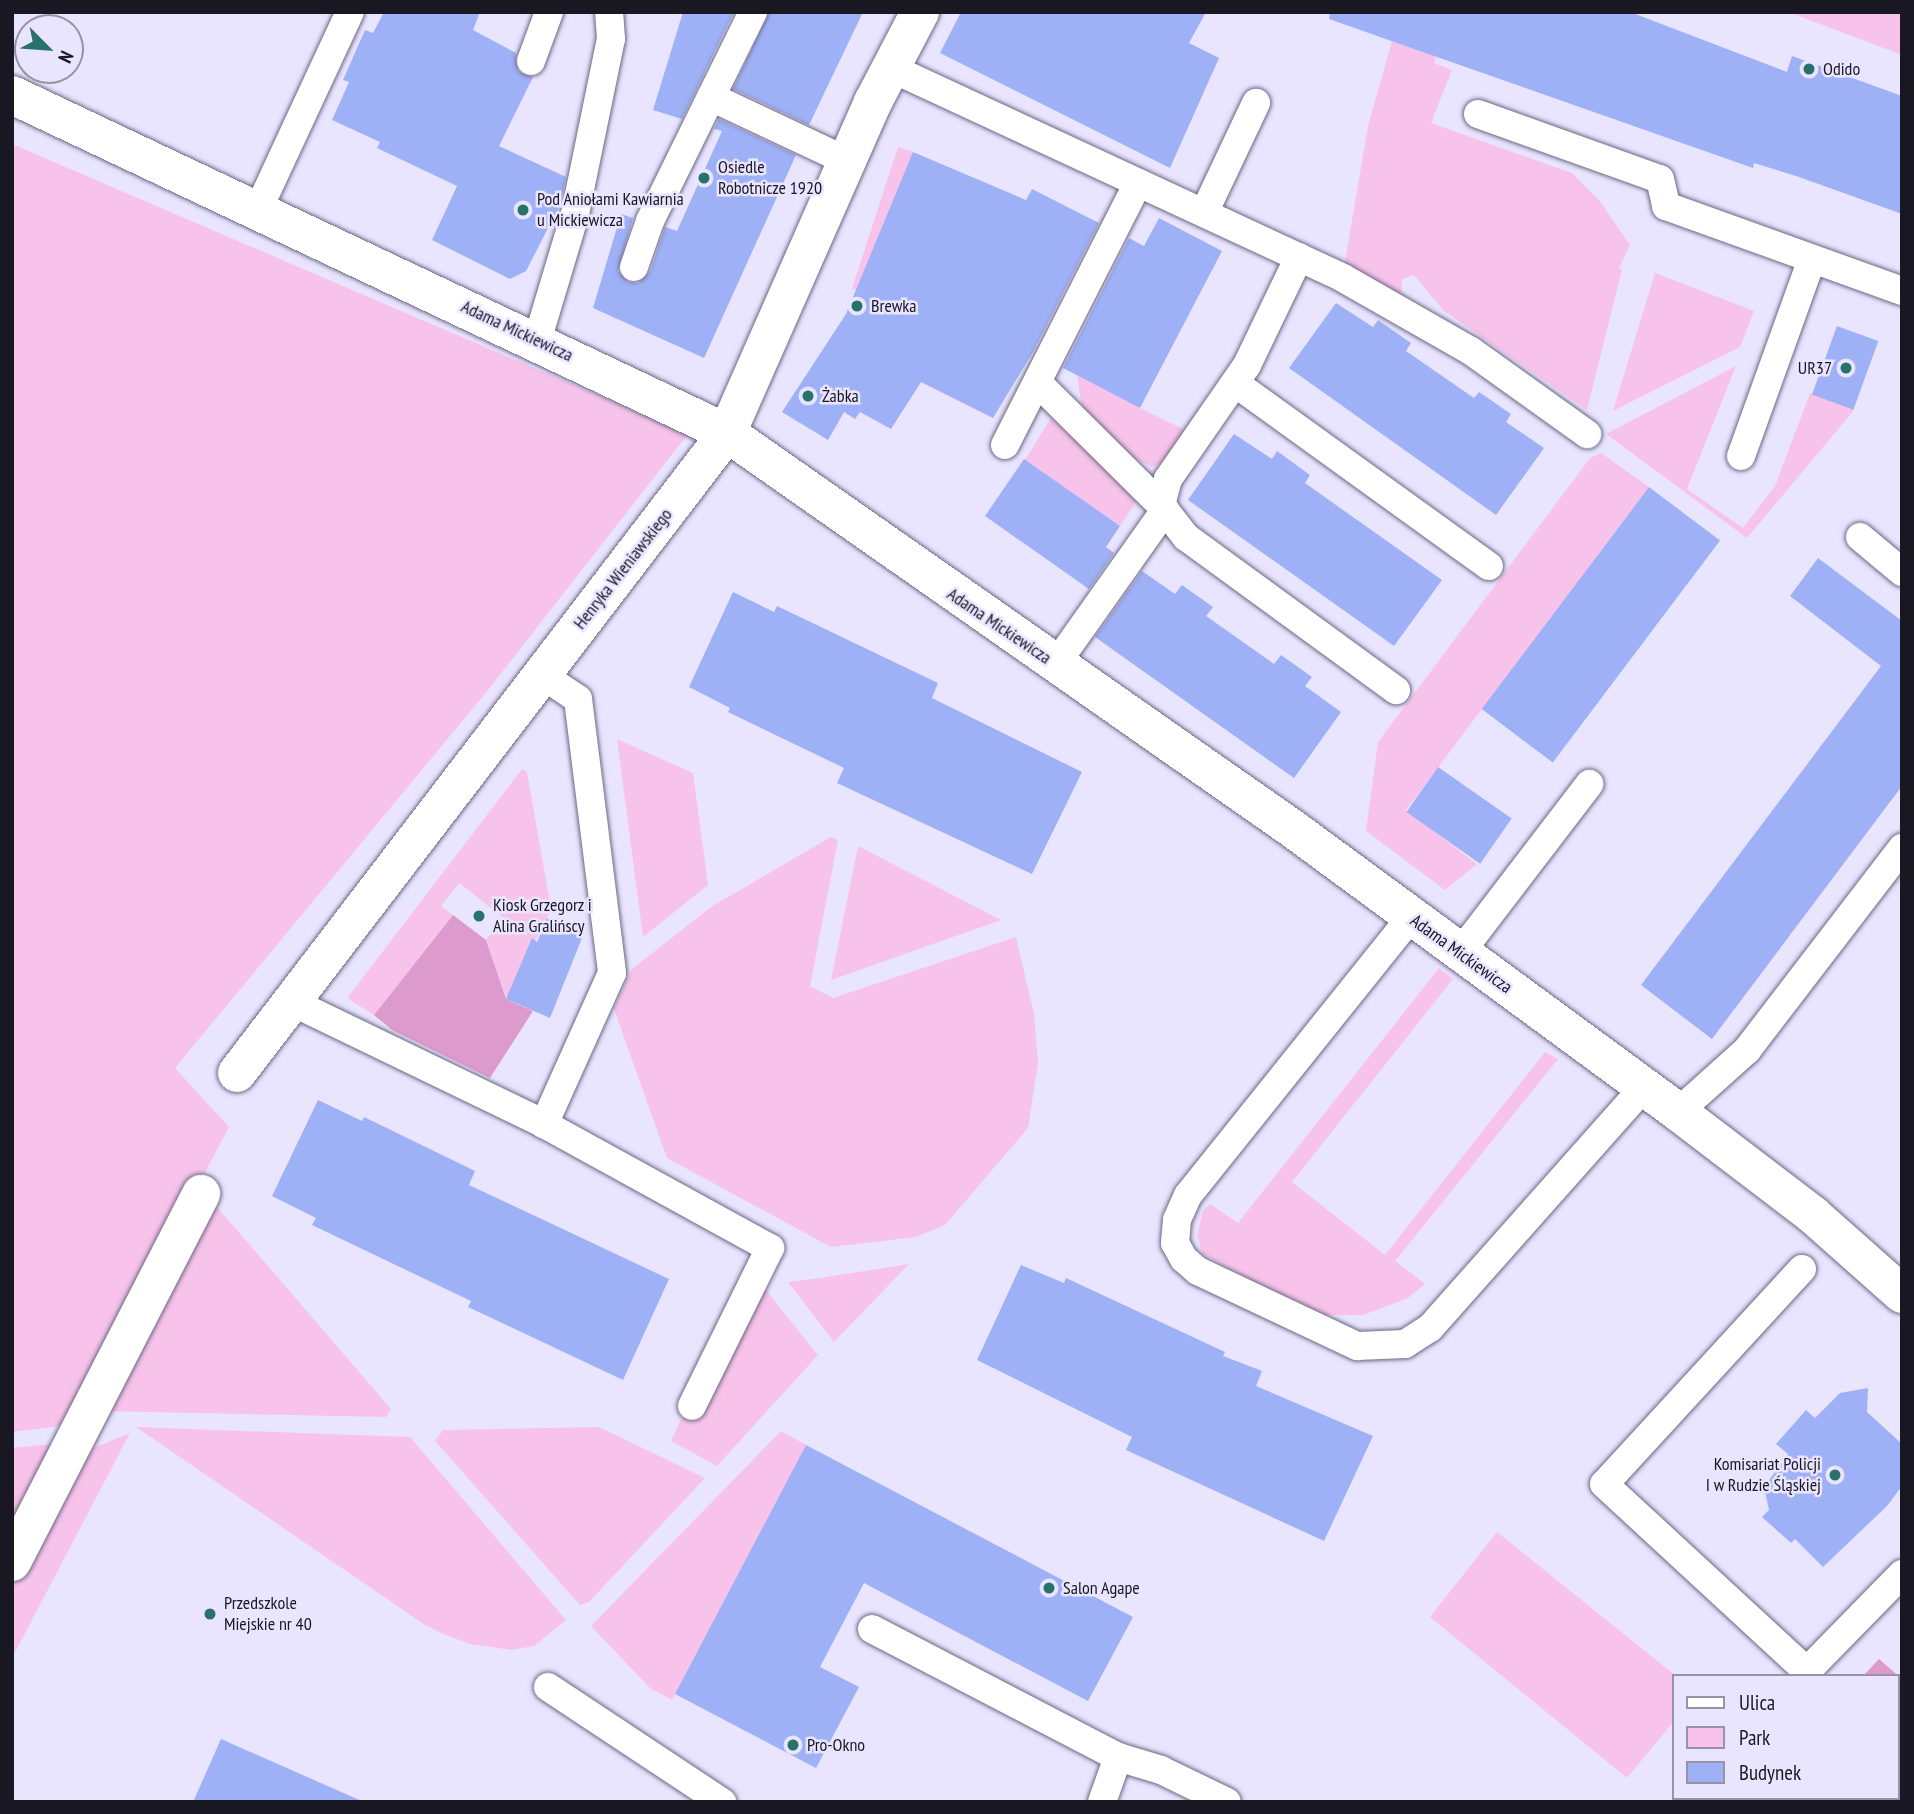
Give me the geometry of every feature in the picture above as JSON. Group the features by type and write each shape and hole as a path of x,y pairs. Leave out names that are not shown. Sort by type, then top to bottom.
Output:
{"street":[{"name":"Henryka Wieniawskiego","path":"237,1073 727,433 847,161 920,12"},
{"name":"Adama Mickiewicza","path":"12,95 727,433 1411,917 1644,1087 1813,1215 1902,1294"},
{"path":"12,1562 201,1194"}],"lane":[{"path":"258,210 350,12"},
{"path":"531,61 549,12"},
{"path":"537,341 575,214 611,39 609,12"},
{"path":"634,267 650,221 753,12"},
{"path":"891,68 1298,257 1471,351 1587,434"},
{"path":"711,97 847,161"},
{"path":"1203,213 1256,103"},
{"path":"1478,114 1660,179 1666,206 1902,291"},
{"path":"1005,444 1139,183"},
{"path":"1056,664 1163,508 1168,479 1235,383 1298,257"},
{"path":"1741,456 1812,258"},
{"path":"1038,383 1163,508 1186,537 1396,690"},
{"path":"1235,383 1489,566"},
{"path":"1860,537 1902,572"},
{"path":"542,675 578,699 612,973 544,1124"},
{"path":"1460,953 1589,784"},
{"path":"1678,1112 1747,1050 1902,849"},
{"path":"1411,917 1188,1195 1177,1220 1175,1242 1184,1259 1198,1271 1357,1346 1405,1344 1430,1328 1644,1087"},
{"path":"292,1002 544,1124 770,1248 692,1406"},
{"path":"1802,1269 1604,1485 1807,1671 1902,1574"},
{"path":"872,1629 1118,1758 1161,1770 1227,1802"},
{"path":"548,1687 722,1802"},
{"path":"1102,1802 1118,1758"}],"green space":[{"path":"1788,12 1902,12 1902,55"},
{"path":"1392,41 1437,55 1434,63 1452,70 1431,123 1572,173 1599,200 1630,245 1619,268 1622,270 1587,410 1443,310 1414,275 1402,279 1401,300 1344,268 1368,126"},
{"path":"12,144 688,434 488,690 175,1068 229,1127 76,1417 69,1425 12,1432"},
{"path":"898,147 913,152 867,294 852,289"},
{"path":"1655,273 1754,311 1740,347 1613,411"},
{"path":"1736,366 1687,489 1743,528 1775,486 1810,393 1855,409 1747,538 1606,434"},
{"path":"1077,375 1191,433 1171,460 1152,467 1119,451 1083,416"},
{"path":"1051,418 1138,499 1120,526 1025,460"},
{"path":"1601,453 1649,487 1406,810 1477,864 1445,890 1366,831 1378,742 1590,458"},
{"path":"617,739 693,773 708,885 643,937"},
{"path":"522,769 527,772 551,909 506,999 486,940 504,918 459,883 441,906 453,915 374,1015 353,1002 348,997"},
{"path":"831,837 838,840 810,986 833,998 1016,937 1034,1014 1038,1062 1028,1128 945,1225 916,1237 831,1247 667,1158 614,1009 632,969 711,907"},
{"path":"858,846 1001,920 831,980"},
{"path":"1439,968 1453,979 1292,1182 1385,1255 1545,1052 1558,1059 1395,1261 1425,1284 1408,1298 1363,1315 1324,1315 1291,1303 1203,1254 1197,1235 1203,1211 1210,1204 1238,1223"},
{"path":"218,1208 391,1409 386,1417 100,1411 200,1220"},
{"path":"909,1264 834,1342 788,1282 820,1278"},
{"path":"765,1289 818,1355 717,1466 671,1441 684,1413 700,1420"},
{"path":"136,1427 410,1437 566,1620 534,1646 511,1650 470,1644 446,1635 425,1625"},
{"path":"599,1427 705,1478 589,1602 580,1605 435,1441 443,1430"},
{"path":"781,1431 806,1445 672,1700 650,1688 591,1626"},
{"path":"130,1433 12,1658 12,1584 79,1454"},
{"path":"63,1443 12,1543 12,1448"},
{"path":"1497,1532 1674,1674 1672,1723 1627,1778 1430,1617"}],"shaded area":[{"path":"453,915 486,940 506,999 533,1011 490,1078 392,1030 374,1015"},
{"path":"1879,1659 1896,1674 1865,1674"},
{"path":"1900,1677 1902,1679 1902,1802 1742,1802 1900,1800"}],"building":[{"path":"384,12 480,12 473,30 516,53 518,71 533,77 499,146 566,177 560,205 526,271 510,279 432,240 457,186 377,148 380,142 332,120 349,82 343,80 365,30 373,33"},
{"path":"683,12 734,12 682,119 653,110"},
{"path":"769,12 863,12 809,125 733,89"},
{"path":"961,12 1206,12 1189,43 1219,58 1170,168 940,53"},
{"path":"1330,12 1630,12 1787,72 1792,56 1902,96 1902,214 1754,163 1753,168 1329,19"},
{"path":"719,119 796,155 704,358 593,308 621,214 633,218 618,271 628,282 638,283 650,272 665,227 677,231 722,131 714,129"},
{"path":"913,152 1026,200 1032,189 1099,223 1033,352 993,418 921,382 891,429 860,412 855,419 844,412 828,440 782,412 846,314"},
{"path":"1159,218 1222,251 1140,408 1063,368 1129,238 1144,246"},
{"path":"1336,303 1373,327 1378,320 1411,343 1406,351 1474,398 1479,392 1511,414 1506,422 1544,448 1496,515 1289,368"},
{"name":"UR37","path":"1837,326 1878,341 1853,410 1812,395"},
{"path":"1234,434 1272,459 1277,451 1310,475 1305,483 1442,580 1394,646 1188,500"},
{"path":"1024,459 1120,526 1106,547 1114,553 1089,589 985,516"},
{"path":"1649,487 1720,541 1553,763 1482,709"},
{"path":"1818,558 1902,621 1902,786 1712,1039 1641,985 1881,666 1790,596"},
{"path":"1142,571 1175,594 1182,585 1213,607 1206,616 1274,664 1281,655 1312,677 1305,686 1341,712 1294,778 1095,637"},
{"path":"733,592 774,612 777,606 938,683 932,698 1082,772 1032,874 837,783 844,768 728,712 730,708 689,687"},
{"path":"1438,767 1512,819 1480,864 1406,812"},
{"path":"547,918 584,933 550,1018 506,999 532,938 537,942"},
{"path":"318,1100 362,1121 364,1117 475,1171 469,1185 669,1279 623,1380 468,1307 471,1301 312,1225 316,1218 272,1196"},
{"path":"1021,1265 1064,1283 1066,1278 1225,1352 1223,1356 1262,1371 1256,1386 1373,1436 1324,1541 1126,1450 1132,1437 977,1360"},
{"name":"Komisariat Policji I w Rudzie Śląskiej","path":"1868,1388 1867,1412 1902,1444 1902,1486 1887,1506 1823,1567 1795,1539 1791,1543 1762,1517 1769,1510 1764,1487 1788,1454 1776,1444 1806,1410 1815,1418 1840,1393"},
{"path":"806,1445 1133,1617 1088,1701 864,1583 820,1667 859,1687 816,1768 675,1694"},
{"path":"221,1739 364,1802 193,1802"}],"place":[{"name":"Odido","path":"1809,69"},
{"name":"Osiedle Robotnicze 1920","path":"704,178"},
{"name":"Pod Aniołami Kawiarnia u Mickiewicza","path":"523,210"},
{"name":"Brewka","path":"857,306"},
{"name":"UR37","path":"1846,368"},
{"name":"Żabka","path":"808,396"},
{"name":"Kiosk Grzegorz i Alina Gralińscy","path":"479,916"},
{"name":"Komisariat Policji I w Rudzie Śląskiej","path":"1835,1475"},
{"name":"Salon Agape","path":"1049,1588"},
{"name":"Przedszkole Miejskie nr 40","path":"210,1614"},
{"name":"Pro-Okno","path":"793,1745"}]}
